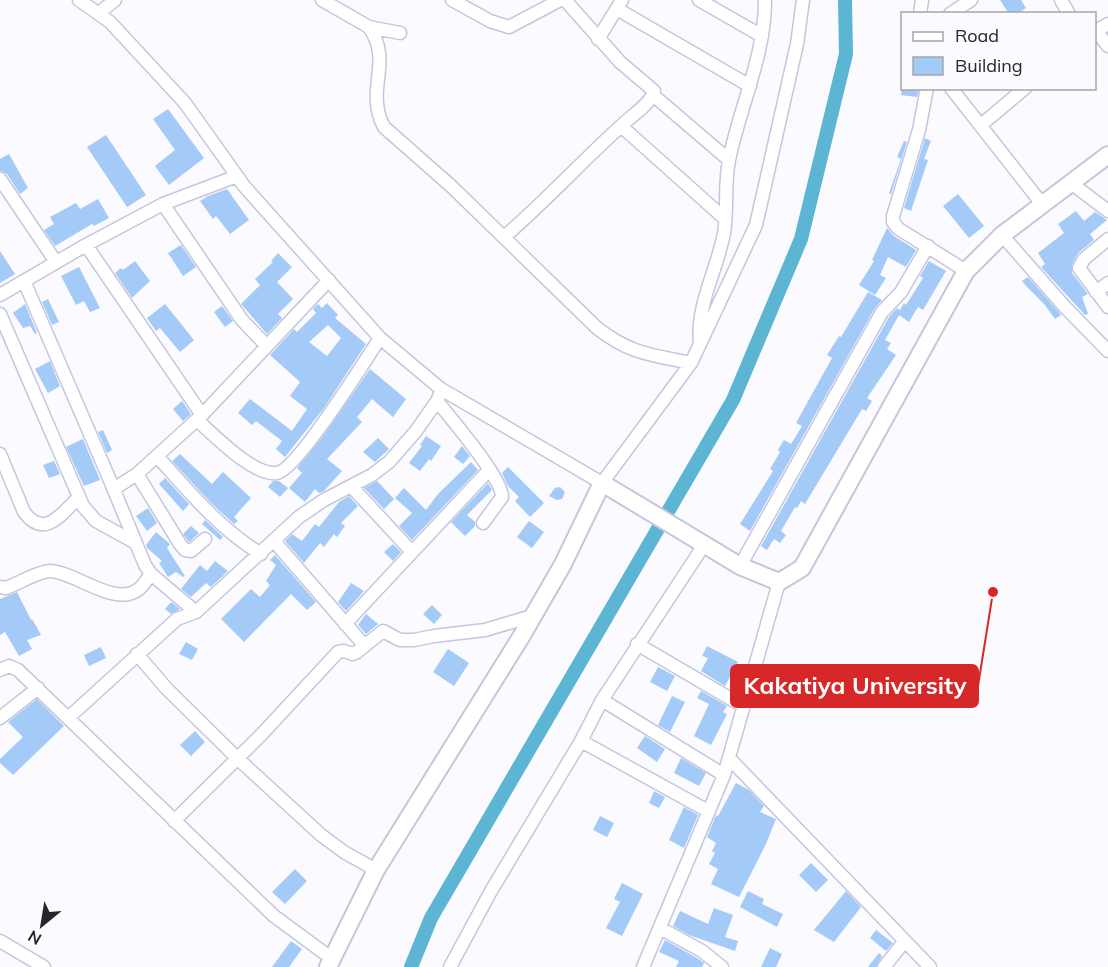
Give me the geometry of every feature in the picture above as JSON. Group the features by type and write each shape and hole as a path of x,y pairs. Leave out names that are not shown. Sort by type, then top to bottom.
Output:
{"street":[{"path":"79,0 110,22 185,102 244,186 380,338 439,395 500,488 502,497 483,524"},
{"path":"99,13 116,0"},
{"path":"322,0 369,27 400,33"},
{"path":"452,0 490,21 509,27 560,0"},
{"path":"565,0 598,39 637,78 652,87 653,95 729,160"},
{"path":"699,0 762,36"},
{"path":"700,345 698,328 701,310 724,232 729,160 762,36 765,0"},
{"path":"0,670 9,666 14,668 38,688 274,916 330,963 376,870 521,638 563,564 602,483 692,363 756,225 797,44 803,0"},
{"path":"953,12 971,0"},
{"path":"598,39 620,4 750,86"},
{"path":"369,27 381,51 375,101 378,116 384,127 451,186 611,340 641,353 692,363"},
{"path":"1096,33 1108,46"},
{"path":"927,90 919,130 893,216 896,226 966,271"},
{"path":"953,90 1042,204"},
{"path":"981,125 1023,90"},
{"path":"504,237 536,210 586,158 653,95"},
{"path":"621,126 724,218"},
{"path":"643,967 724,775 779,582 802,568 966,271 1002,235 1108,155"},
{"path":"0,295 163,204 237,176"},
{"path":"1071,183 1108,210"},
{"path":"2,186 56,262"},
{"path":"163,204 242,320 267,346"},
{"path":"1002,235 1064,306 1108,351"},
{"path":"1108,239 1080,263 1081,272 1108,307"},
{"path":"86,245 200,418 235,454 246,462 269,472 279,473 286,468 315,434 380,338"},
{"path":"740,566 882,312 901,292 928,246"},
{"path":"114,489 137,474 200,418 329,280"},
{"path":"24,281 145,565 151,574 196,612"},
{"path":"1096,292 1108,283"},
{"path":"0,314 89,515 134,542"},
{"path":"439,395 602,483 740,566 779,582"},
{"path":"68,718 177,619 196,612 311,508 389,462 416,431 439,395"},
{"path":"0,454 24,512 38,524 51,523 80,497"},
{"path":"157,456 195,499 235,537 261,554"},
{"path":"345,624 489,470"},
{"path":"137,474 186,550 191,551 205,539"},
{"path":"351,486 412,552"},
{"path":"273,541 364,645"},
{"path":"450,967 491,891 581,741 602,700 699,542"},
{"path":"0,587 6,588 47,571 66,575 108,592 121,594 131,593 139,588 151,574"},
{"path":"174,821 261,735 338,652 344,651 352,654 383,631 400,640 414,640 485,630 532,616"},
{"path":"637,644 743,706"},
{"path":"137,654 166,688 237,758 321,835 344,852 376,870"},
{"path":"0,718 38,688"},
{"path":"602,700 724,775"},
{"path":"581,741 708,811"},
{"path":"729,758 930,967"},
{"path":"660,928 702,951 722,967"},
{"path":"0,941 23,962 44,967"},
{"path":"884,967 904,942"}],"building":[{"path":"1000,0 1021,0 1026,8 1020,12 1008,12"},
{"path":"902,90 919,90 917,97 901,95"},
{"path":"168,109 204,158 169,185 155,166 175,150 153,119"},
{"path":"106,135 146,195 127,207 87,147"},
{"path":"925,138 931,141 924,159 928,160 911,211 904,208"},
{"path":"904,141 907,142 891,194 889,193 901,159 897,157"},
{"path":"9,154 28,188 20,194 7,174 0,171 0,159"},
{"path":"227,189 249,220 230,234 216,216 213,219 200,201"},
{"path":"958,194 984,226 969,238 943,206"},
{"path":"98,199 109,218 94,226 92,224 55,246 44,230 54,224 50,217 76,203 80,209"},
{"path":"1076,211 1084,221 1095,212 1107,220 1090,234 1094,240 1078,253 1072,265 1072,273 1088,294 1082,297 1088,314 1085,315 1041,267 1045,264 1038,253 1064,233 1058,224"},
{"path":"887,228 894,236 916,250 906,267 888,257 880,275 886,278 875,295 859,285 874,261 872,260"},
{"path":"181,245 196,267 183,276 168,253"},
{"path":"0,251 15,274 0,283"},
{"path":"278,253 292,267 277,282 293,299 278,314 282,318 267,334 241,304 260,285 255,279 273,262 271,261"},
{"path":"135,261 150,281 132,298 115,273"},
{"path":"929,261 946,271 923,310 918,307 909,322 899,315 885,340 891,343 887,349 896,355 867,398 872,401 866,411 862,409 805,504 801,501 797,508 795,507 781,531 786,535 780,543 774,539 767,550 761,546 889,317 897,308 900,310 904,303 906,305 923,278 920,276"},
{"path":"79,267 100,308 90,312 84,301 76,305 61,276"},
{"path":"1028,277 1061,315 1055,319 1027,287 1022,281"},
{"path":"868,292 882,300 875,308 750,531 740,524 773,471 770,469 784,440 791,444 802,426 796,423 832,358 827,355 839,336 841,337"},
{"path":"48,299 59,322 52,325 42,302"},
{"path":"327,303 338,315 335,318 366,344 324,408 285,457 276,449 282,441 256,421 252,425 238,413 250,399 292,431 307,409 290,396 300,382 270,355 294,329 297,332 316,313 313,309 318,304 322,308","holes":["328,325 341,338 327,356 309,342"]},
{"path":"25,304 37,333 35,334 30,326 23,328 13,313"},
{"path":"165,304 194,340 180,352 160,328 156,331 147,318"},
{"path":"222,306 233,321 225,327 214,312"},
{"path":"50,361 60,386 48,393 35,369"},
{"path":"370,369 406,399 393,417 372,399 357,417 362,422 327,459 342,471 324,491 319,493 315,489 305,502 289,488 302,473 297,468 321,439"},
{"path":"182,401 191,414 183,421 173,409"},
{"path":"103,430 112,450 107,453 98,432"},
{"path":"426,436 441,446 431,461 429,459 420,471 409,463 422,446 420,445"},
{"path":"378,438 389,449 375,462 363,452"},
{"path":"83,439 100,480 84,486 66,447"},
{"path":"462,446 470,456 463,464 454,457"},
{"path":"180,454 212,484 223,472 251,498 234,517 238,521 234,524 172,461"},
{"path":"54,461 60,474 49,478 43,465"},
{"path":"471,462 478,470 412,540 399,526 412,513 395,498 404,488 426,510 438,494"},
{"path":"508,467 544,503 530,517 515,501 519,497 508,486 502,473"},
{"path":"165,478 189,504 183,511 159,484"},
{"path":"273,481 279,481 288,488 280,497 268,487"},
{"path":"377,481 394,499 384,509 364,488"},
{"path":"488,483 492,490 467,515 475,522 475,526 465,536 451,522"},
{"path":"560,487 565,492 562,499 557,500 549,496 555,488"},
{"path":"349,496 358,506 341,523 345,526 337,537 334,534 324,547 320,543 304,563 285,541 292,534 302,541 315,524 319,527 339,502"},
{"path":"148,508 157,523 147,531 136,516"},
{"path":"205,520 223,537 220,540 202,524"},
{"path":"529,521 544,532 532,548 517,537"},
{"path":"191,526 199,533 189,542 183,534"},
{"path":"156,532 170,544 167,548 185,576 176,572 168,577 159,563 162,561 147,548 146,545"},
{"path":"393,544 401,552 393,561 384,552"},
{"path":"275,555 316,602 307,610 291,594 244,642 221,619 251,589 260,597 270,585 266,581 276,565 270,560"},
{"path":"215,561 228,571 211,587 206,583 191,597 181,589 200,565 207,571"},
{"path":"351,583 364,591 346,611 338,602"},
{"path":"17,592 41,635 27,640 32,649 19,656 5,632 0,635 0,599"},
{"path":"171,602 180,609 171,614 165,609"},
{"path":"432,605 442,615 434,624 423,614"},
{"path":"366,614 378,624 366,634 358,625"},
{"path":"186,642 198,649 192,660 179,654"},
{"path":"707,646 738,662 725,686 701,671 708,658 702,656"},
{"path":"101,647 106,658 89,666 84,655"},
{"path":"448,649 469,663 454,686 433,672"},
{"path":"658,667 675,676 667,691 650,682"},
{"path":"701,691 727,706 723,712 727,714 711,745 694,736 709,704 697,698"},
{"path":"672,696 685,702 670,732 658,725"},
{"path":"37,699 64,726 13,775 0,763 0,759 23,737 8,722"},
{"path":"195,731 205,742 191,756 180,745"},
{"path":"645,736 665,749 657,762 637,748"},
{"path":"681,758 706,773 699,786 674,773"},
{"path":"736,783 749,790 764,806 760,812 776,819 739,897 711,884 718,869 709,864 715,853 712,851 716,843 707,837 716,815 718,816"},
{"path":"654,791 665,797 659,808 649,803"},
{"path":"684,807 698,815 684,848 669,840"},
{"path":"600,816 614,823 607,837 593,830"},
{"path":"811,863 828,880 816,892 799,875"},
{"path":"295,869 307,881 285,904 272,892"},
{"path":"622,883 643,894 622,936 606,928 620,902 614,899"},
{"path":"748,891 764,899 762,904 783,914 777,927 740,907"},
{"path":"846,891 861,907 834,942 814,930"},
{"path":"714,908 733,915 725,937 738,941 735,951 689,935 673,926 680,911 708,924"},
{"path":"876,930 893,943 886,951 870,938"},
{"path":"665,940 704,963 702,967 676,967 679,961 659,952"},
{"path":"291,941 302,949 289,967 272,967"},
{"path":"770,948 782,954 776,967 761,967"},
{"path":"879,953 882,956 876,967 868,967"}],"waterway":[{"path":"411,967 431,918 733,400 801,239 846,54 845,0"}],"place":[{"name":"Kakatiya University","path":"993,592"}]}
